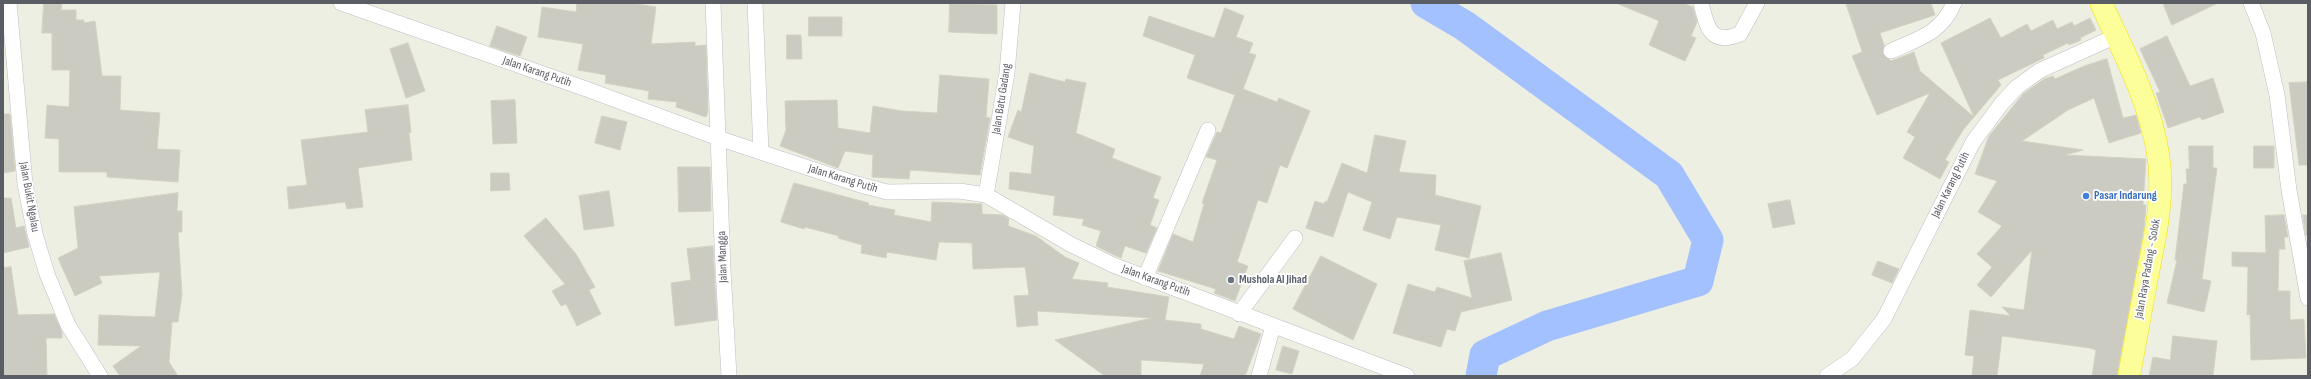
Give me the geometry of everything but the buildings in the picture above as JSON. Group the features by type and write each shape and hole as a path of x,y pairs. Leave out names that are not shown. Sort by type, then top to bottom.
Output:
{"highway":[{"name":"Jalan Raya Padang - Solok","path":"2101,3 2116,36 2152,127 2158,154 2160,177 2155,239 2129,376"}],"street":[{"name":"Jalan Bukit Ngalau","path":"9,3 25,184 35,234 47,274 68,325 100,376"},
{"name":"Jalan Karang Putih","path":"341,3 582,87 718,138 857,184 887,192 959,191 986,195 1070,244 1145,278 1407,376"},
{"name":"Jalan Mangga","path":"714,3 718,138 729,376"},
{"path":"755,3 761,152"},
{"name":"Jalan Batu Gadang","path":"986,195 1007,72 1013,3"},
{"path":"1701,3 1709,31 1714,35 1725,38 1740,34 1757,3"},
{"path":"1891,51 1929,34 1942,25 1954,3"},
{"path":"2251,3 2262,33 2277,96 2289,190 2308,298"},
{"name":"Jalan Karang Putih","path":"1827,376 1852,359 1884,319 1973,142 2002,103 2017,87 2039,71 2116,36"},
{"path":"1145,278 1208,130"},
{"path":"1239,314 1294,238"},
{"path":"1259,376 1273,326"}],"waterway":[{"path":"1426,3 1465,26 1669,175 1708,240 1698,281 1547,326 1485,355 1481,376"}],"place":[{"name":"Pasar Indarung","path":"2086,196"},
{"name":"Mushola Al Jihad","path":"1231,280"}]}
